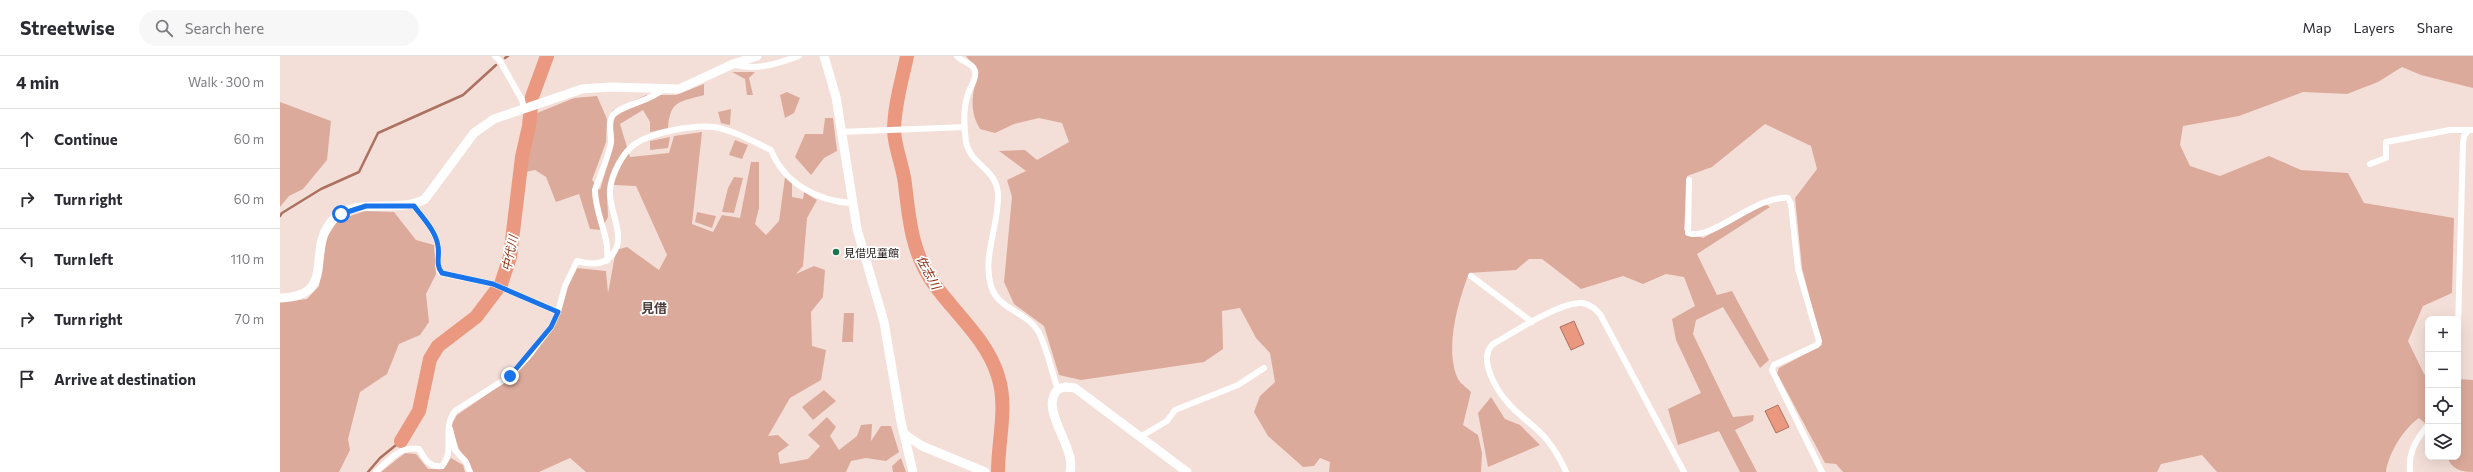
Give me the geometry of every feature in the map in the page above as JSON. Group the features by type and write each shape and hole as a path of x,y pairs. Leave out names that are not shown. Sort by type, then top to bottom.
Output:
{"street":[{"path":"495,56 500,61 522,100 524,108"},
{"path":"280,298 296,298 305,294 311,288 317,274 324,234 331,222 341,214 366,206 414,206 425,199 474,133 494,119 582,90 611,87 662,90 679,89 732,64 757,56"},
{"path":"732,64 741,67 766,66 799,56"},
{"path":"824,56 832,78 851,203 884,322 904,434 913,472"},
{"path":"957,56 962,62 970,65 975,70 976,76 968,94 965,126 970,152 991,174 996,184 997,212 990,250 991,286 998,299 1024,316 1038,332 1058,389"},
{"path":"606,262 608,249 606,234 595,198 595,190 611,142 610,123 613,116 620,110 654,97 662,90"},
{"path":"840,132 965,126"},
{"path":"606,262 618,242 610,188 621,159 635,144 655,135 696,127 716,128 771,150 776,164 803,189 837,202 851,203"},
{"path":"2370,164 2386,158 2386,142 2450,130 2470,130"},
{"path":"2458,316 2463,142 2470,130"},
{"path":"1689,180 1688,233 1694,236 1710,231 1766,200 1778,197 1788,198 1791,204 1798,269 1819,341 1817,345 1774,365 1772,370 1822,472"},
{"path":"414,206 432,232 438,245 438,268 442,273 493,284 558,312"},
{"path":"376,472 403,450 412,448 419,449 428,463 436,466 442,466 449,452 449,419 455,411 510,376 551,327 558,312 565,286 577,261 588,264 606,262"},
{"path":"1471,276 1532,322"},
{"path":"1566,472 1560,459 1547,439 1509,405 1497,388 1488,366 1488,349 1532,322 1568,305 1583,303 1593,307 1600,314 1684,472"},
{"path":"1140,437 1167,421 1175,410 1238,385 1264,368"},
{"path":"1070,472 1070,458 1053,411 1052,400 1058,389 1065,387 1075,388 1187,472"},
{"path":"449,419 455,450 466,462 470,472"},
{"path":"2410,472 2409,461 2412,448 2425,429"},
{"path":"904,434 922,446 985,472"}],"shaded area":[{"path":"966,56 2473,56 2473,88 2421,75 2402,67 2378,82 2347,94 2303,92 2239,116 2183,126 2180,145 2190,166 2220,176 2269,156 2301,170 2348,173 2364,203 2454,218 2452,293 2423,306 2408,341 2425,374 2425,423 2419,418 2413,422 2402,435 2393,450 2386,472 2217,472 2202,455 2161,464 2157,472 1843,472 1836,464 1825,463 1777,373 1779,368 1822,345 1802,268 1795,198 1817,169 1811,146 1765,124 1712,167 1687,176 1684,230 1703,238 1765,204 1770,207 1697,254 1717,295 1732,291 1769,360 1760,368 1723,307 1696,320 1693,334 1733,417 1754,415 1753,421 1735,430 1757,472 1740,472 1719,431 1678,445 1668,409 1701,393 1676,340 1672,319 1695,306 1684,277 1666,274 1643,284 1623,276 1581,289 1542,259 1529,259 1516,270 1469,273 1457,311 1452,340 1452,354 1458,379 1471,392 1463,425 1478,435 1482,453 1481,472 1329,472 1330,462 1320,458 1314,466 1303,467 1268,436 1254,412 1260,396 1275,382 1270,353 1256,338 1240,308 1222,311 1223,349 1204,362 1081,380 1059,375 1044,326 1014,304 1004,282 1012,197 1007,180 1026,171 999,151 1025,150 1037,160 1069,142 1062,123 1039,118 1014,124 995,133 980,129 976,122 973,108 973,94 978,71"},
{"path":"732,72 755,72 749,78 753,95 747,95 745,79"},
{"path":"704,84 704,95 683,101 674,107 669,119 668,128 650,132 650,122 643,110 620,124 630,157 669,153 674,136 702,132 692,224 713,232 722,215 740,218 751,162 759,162 759,208 755,224 766,235 779,221 785,177 792,183 792,197 803,199 804,192 817,200 807,218 803,266 796,274 814,266 825,270 823,297 811,312 812,346 826,350 821,380 790,398 768,436 778,435 789,445 778,453 780,464 808,459 820,446 808,435 827,417 836,427 830,436 839,450 857,436 861,425 872,424 871,441 881,426 891,426 899,452 886,461 866,458 851,461 846,472 586,472 570,458 539,472 472,472 459,449 451,425 457,415 515,375 556,324 567,285 577,268 606,271 608,293 616,250 627,247 659,270 667,255 636,186 614,185 607,192 608,217 601,230 590,229 579,194 556,202 546,177 535,170 525,172 537,113 574,98 597,96 607,119 606,142 592,180 600,190 613,146 612,111 646,95 676,95"},
{"path":"787,92 800,98 794,113 785,118 780,95"},
{"path":"280,102 331,121 327,160 303,189 289,196 280,207"},
{"path":"731,109 730,125 721,123 718,112"},
{"path":"825,118 833,118 837,151 824,158 811,175 795,157 805,134 823,134"},
{"path":"670,137 668,148 650,150 650,141"},
{"path":"735,140 748,145 742,159 729,155"},
{"path":"734,177 743,178 734,213 722,212 728,188"},
{"path":"365,211 394,212 416,240 434,245 436,274 426,294 429,322 420,335 399,344 387,374 360,392 348,439 350,450 339,472 280,472 280,302 307,299 319,286 327,237 338,220"},
{"path":"697,212 716,216 712,228 695,222"},
{"path":"844,313 854,313 853,342 842,342"},
{"path":"1574,321 1584,344 1571,350 1560,327"},
{"path":"2461,379 2473,380 2473,472 2457,469 2449,461 2461,460"},
{"path":"824,390 836,401 813,420 802,407"},
{"path":"1491,397 1505,419 1520,425 1540,445 1488,467 1478,413"},
{"path":"1778,405 1789,427 1776,433 1765,411"},
{"path":"405,453 416,454 428,469 443,469 451,458 463,465 465,472 381,472"},
{"path":"901,458 906,472 893,472 892,466"}],"waterway":[{"name":"中代川","path":"401,441 419,411 430,359 438,346 476,317 501,284 510,257 522,157 529,126 532,97 547,56"},
{"name":"佐志川","path":"907,56 897,103 894,131 904,177 910,223 916,248 927,273 942,295 970,327 993,363 998,376 1002,400 1002,424 998,472"},
{"path":"280,216 282,213 321,189 359,172 378,133 463,95 496,65"},
{"path":"368,472 380,458 401,441"}],"place":[{"name":"見借児童館","path":"836,252"}],"district":[{"name":"見借","path":"654,308"}],"route":[{"path":"341,214 366,206 414,206 432,232 438,245 438,268 442,273 493,284 558,312 551,327 528,357 510,376"}]}
